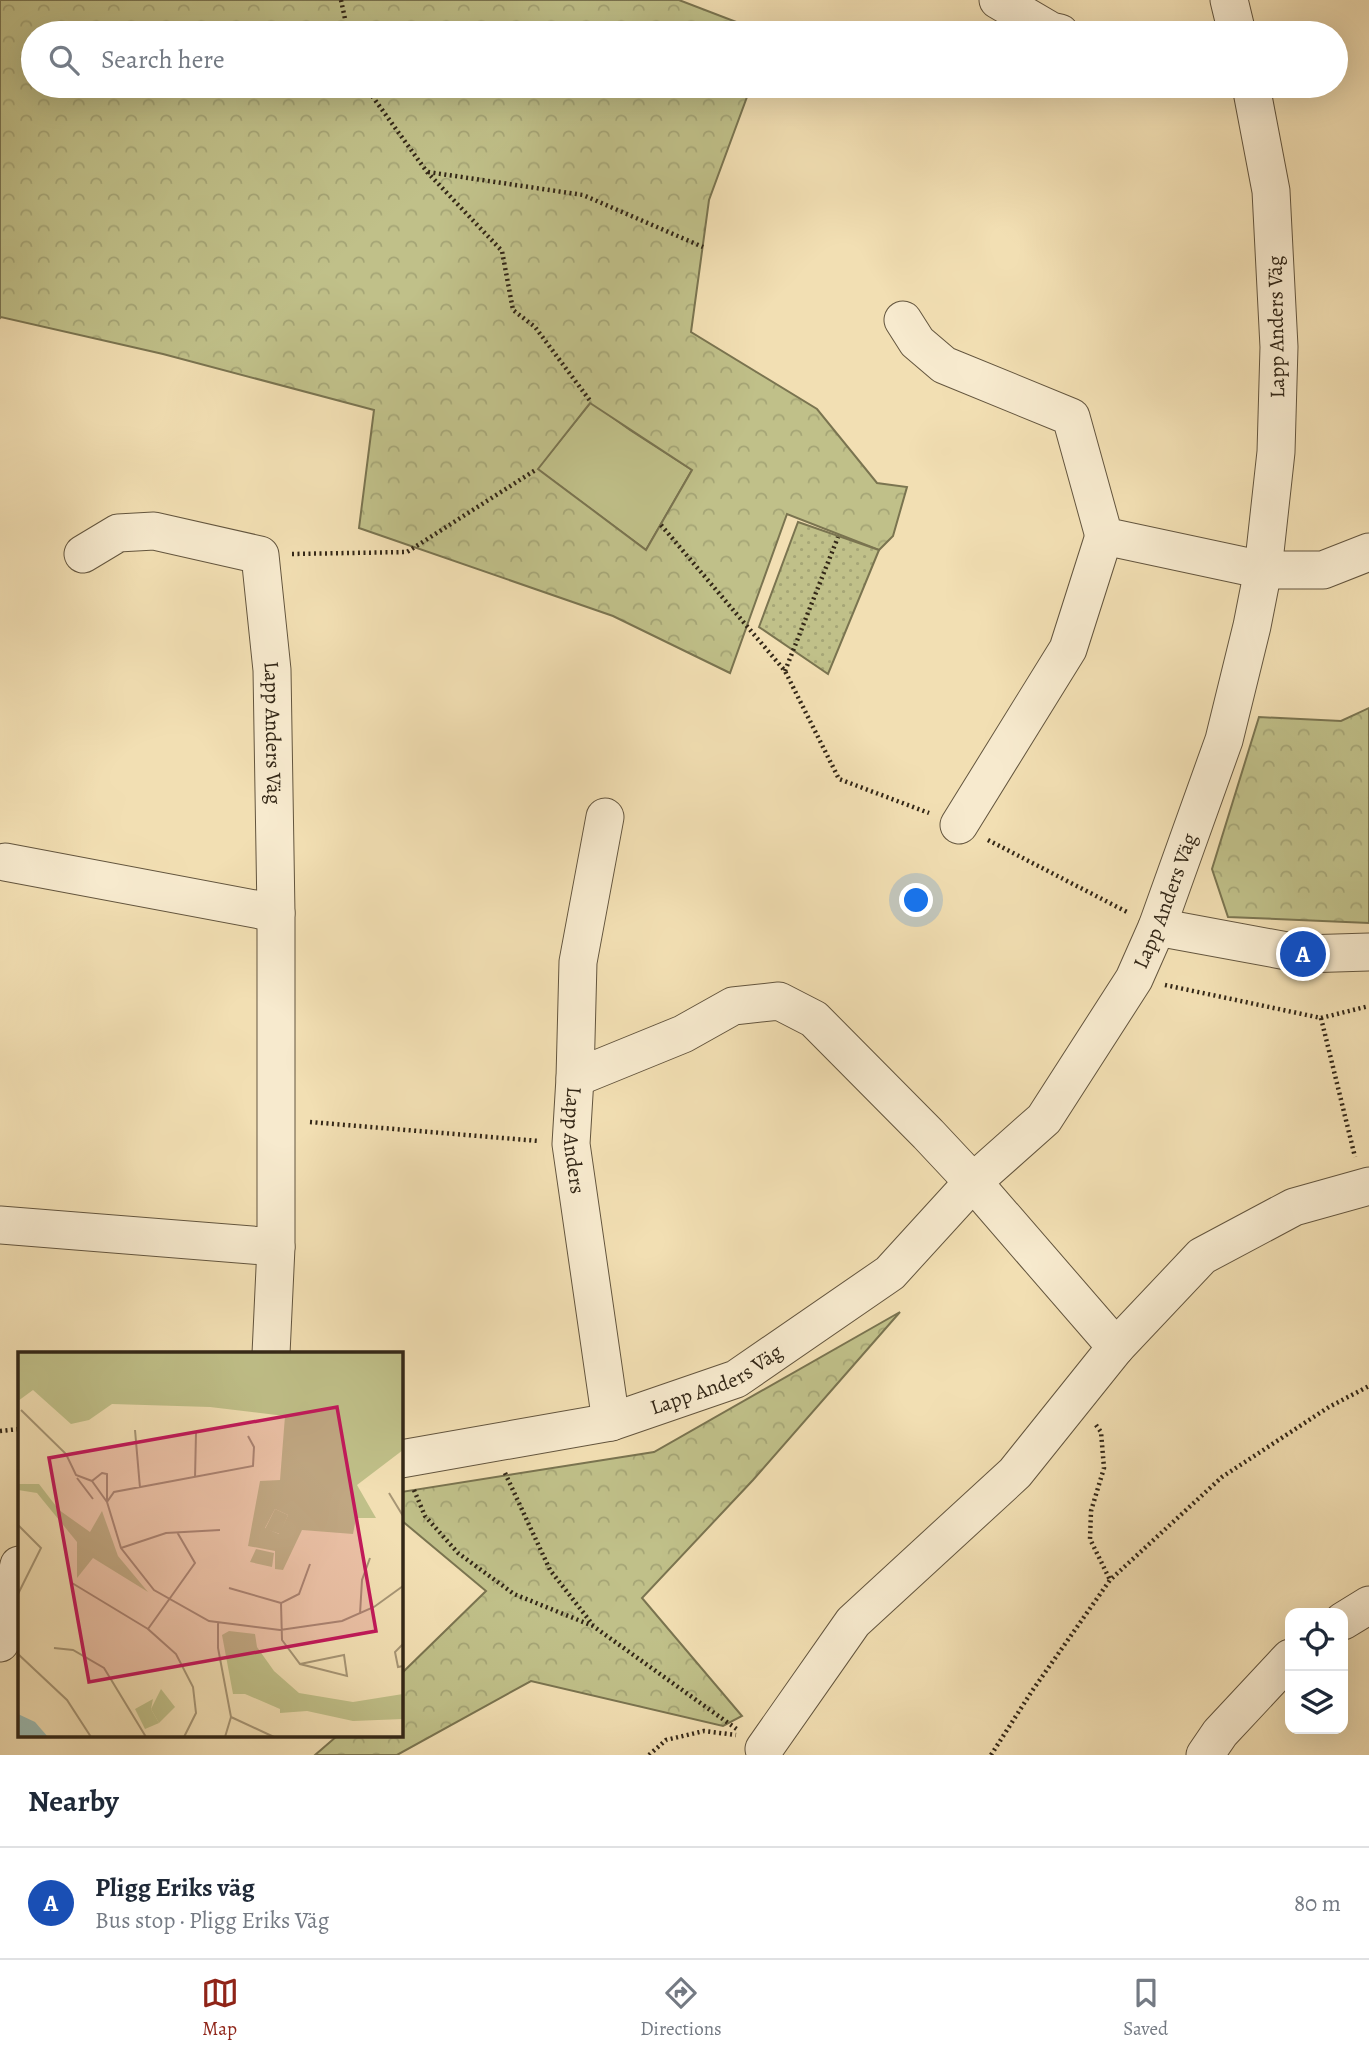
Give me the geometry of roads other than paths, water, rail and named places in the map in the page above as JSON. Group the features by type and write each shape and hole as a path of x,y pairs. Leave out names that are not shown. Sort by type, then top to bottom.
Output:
{"street":[{"path":"998,0 1034,21"},
{"path":"1229,0 1234,21"},
{"name":"Lapp Anders Väg","path":"406,1470 492,1443 611,1422 736,1379 890,1273 973,1182 1044,1119 1133,979 1157,927 1224,740 1263,570 1276,452 1279,347 1271,191 1253,98"},
{"path":"903,320 916,342 944,365 1071,417 1104,536 1068,649 960,825"},
{"name":"Lapp Anders Väg","path":"83,554 118,533 154,531 260,555 272,670 276,913 276,1247 271,1352"},
{"path":"1104,536 1263,570 1323,570 1369,552"},
{"name":"Lapp Anders","path":"606,817 578,962 571,1144 611,1422"},
{"path":"5,862 276,913"},
{"path":"1157,927 1303,954 1369,952"},
{"path":"575,1078 683,1034 733,1006 779,1001 814,1019 973,1182 1116,1348"},
{"path":"764,1749 853,1622 1015,1473 1116,1348 1202,1256 1294,1207 1367,1187"},
{"path":"0,1224 276,1247"},
{"path":"0,1643 18,1568"},
{"path":"1348,1618 1369,1605"},
{"path":"0,1649 18,1648"},
{"path":"1205,1755 1220,1733 1285,1663"}],"place":[{"name":"Pligg Eriks väg","path":"1303,954"}]}
